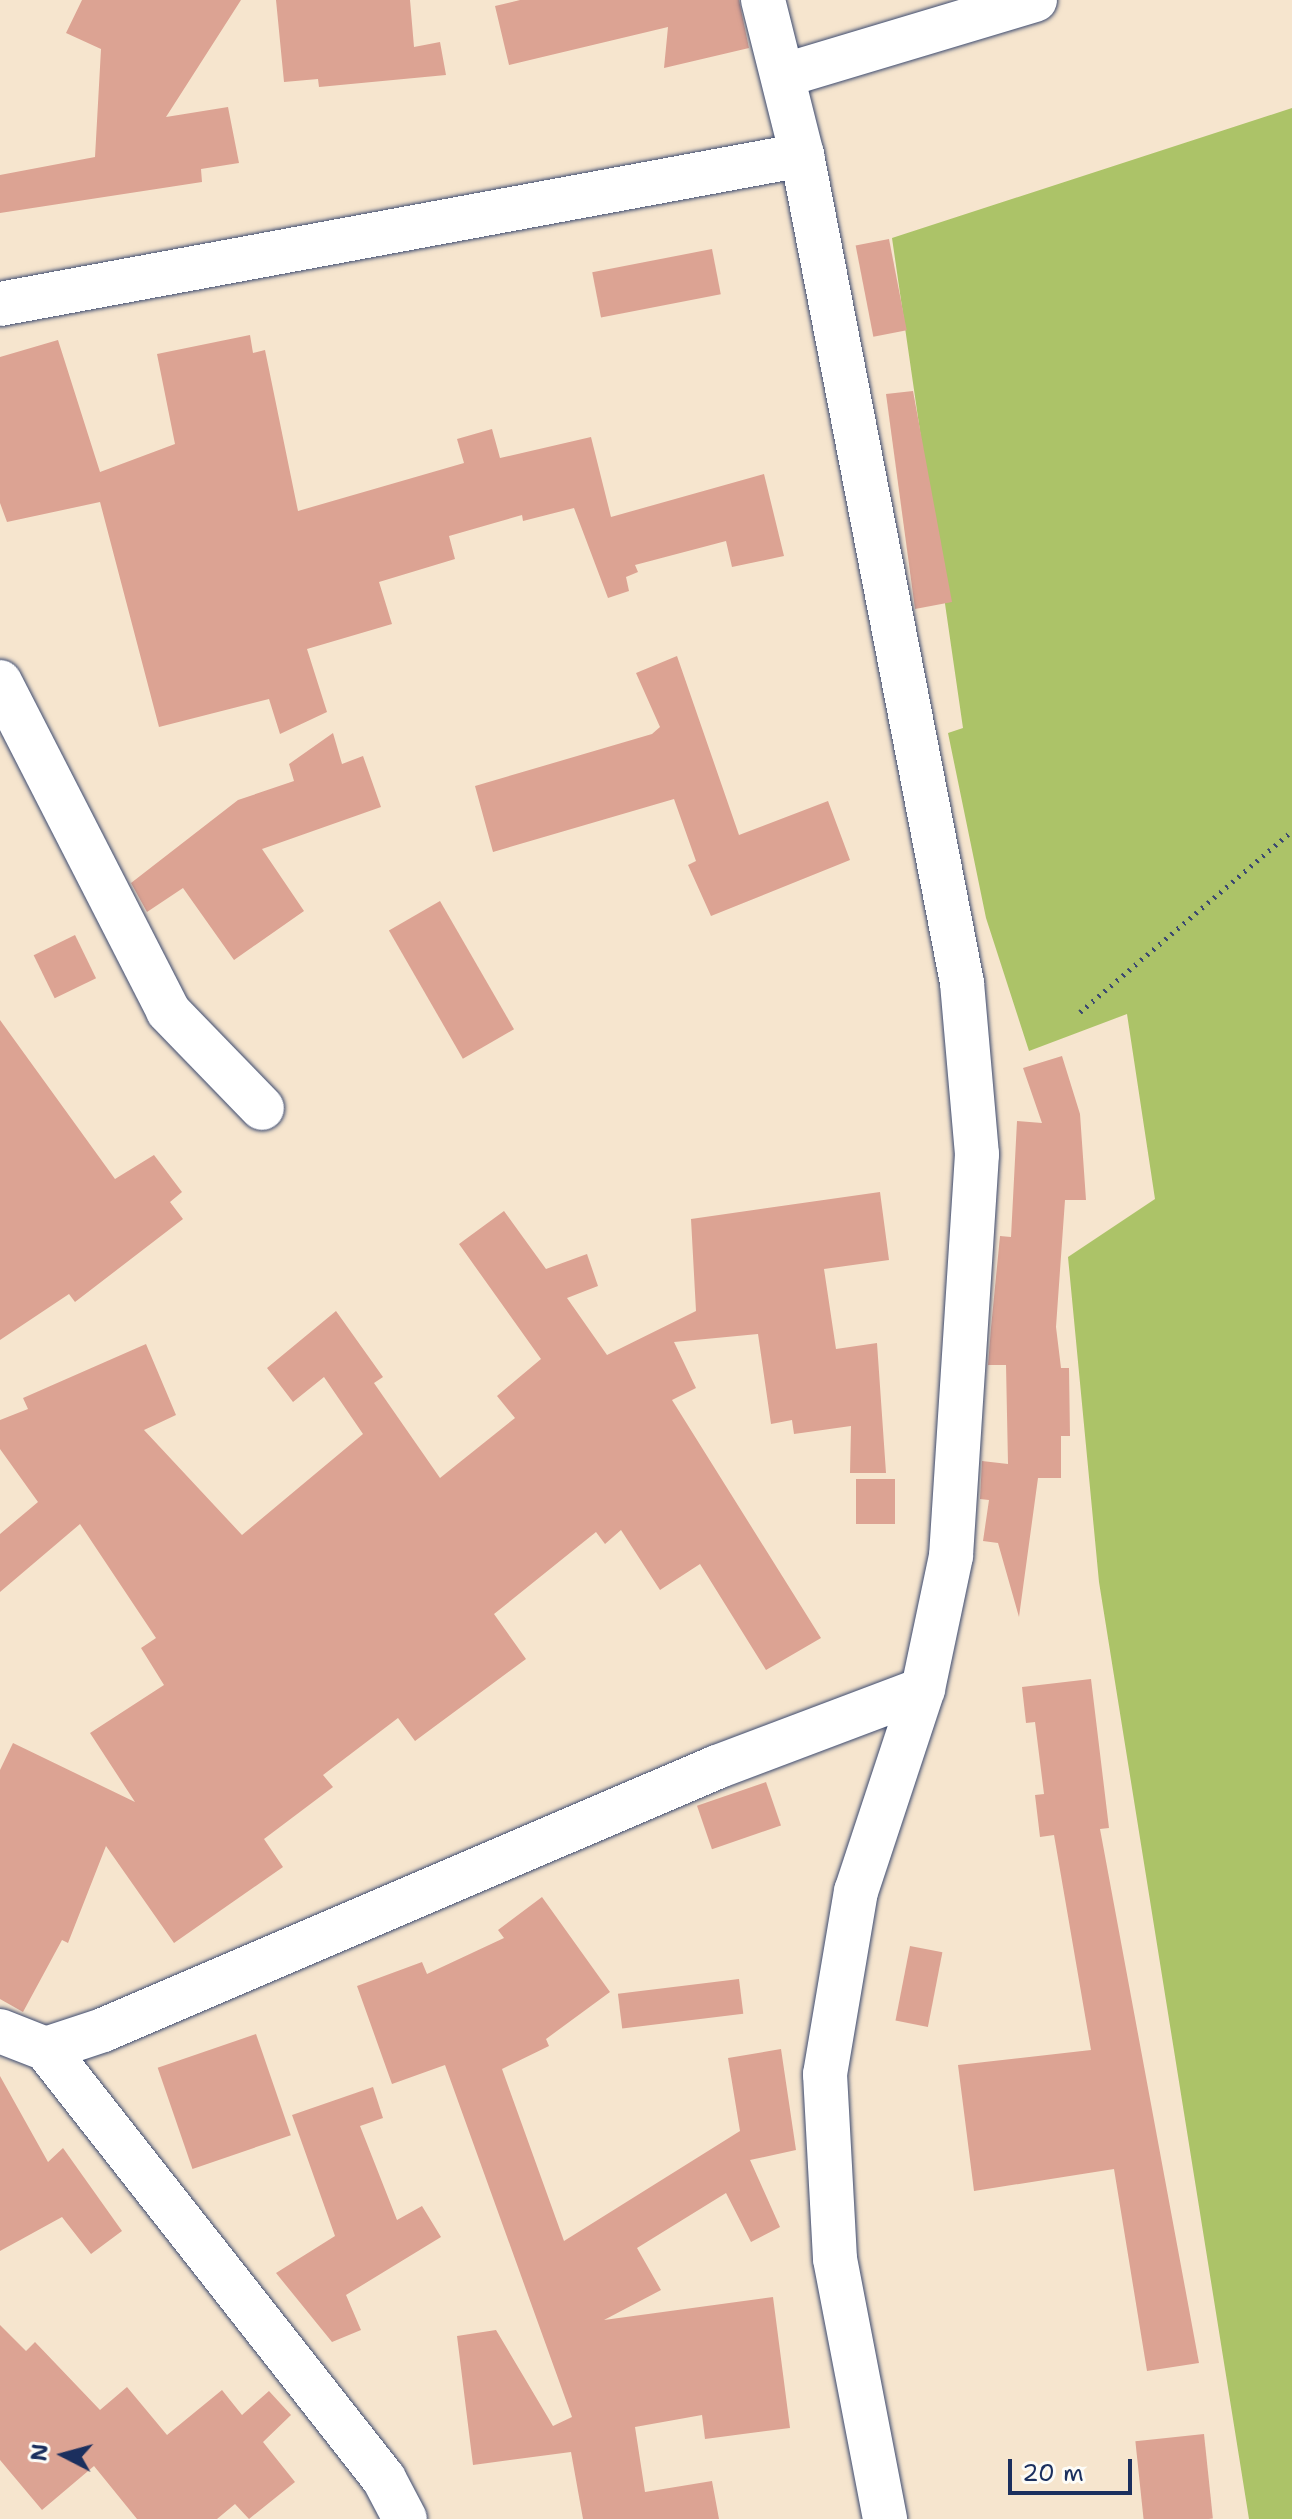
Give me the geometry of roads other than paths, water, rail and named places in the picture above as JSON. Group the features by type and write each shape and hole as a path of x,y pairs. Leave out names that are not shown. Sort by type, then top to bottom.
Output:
{"street":[{"path":"763,0 785,75 802,155 962,983 977,1154 951,1556 923,1689 856,1891 825,2074 835,2259 885,2519"},
{"path":"785,75 1035,0"},
{"path":"0,304 802,155"},
{"path":"0,682 168,1011 262,1108"},
{"path":"46,2049 717,1767 923,1689"},
{"path":"0,2031 46,2049 384,2479 405,2519"}]}
